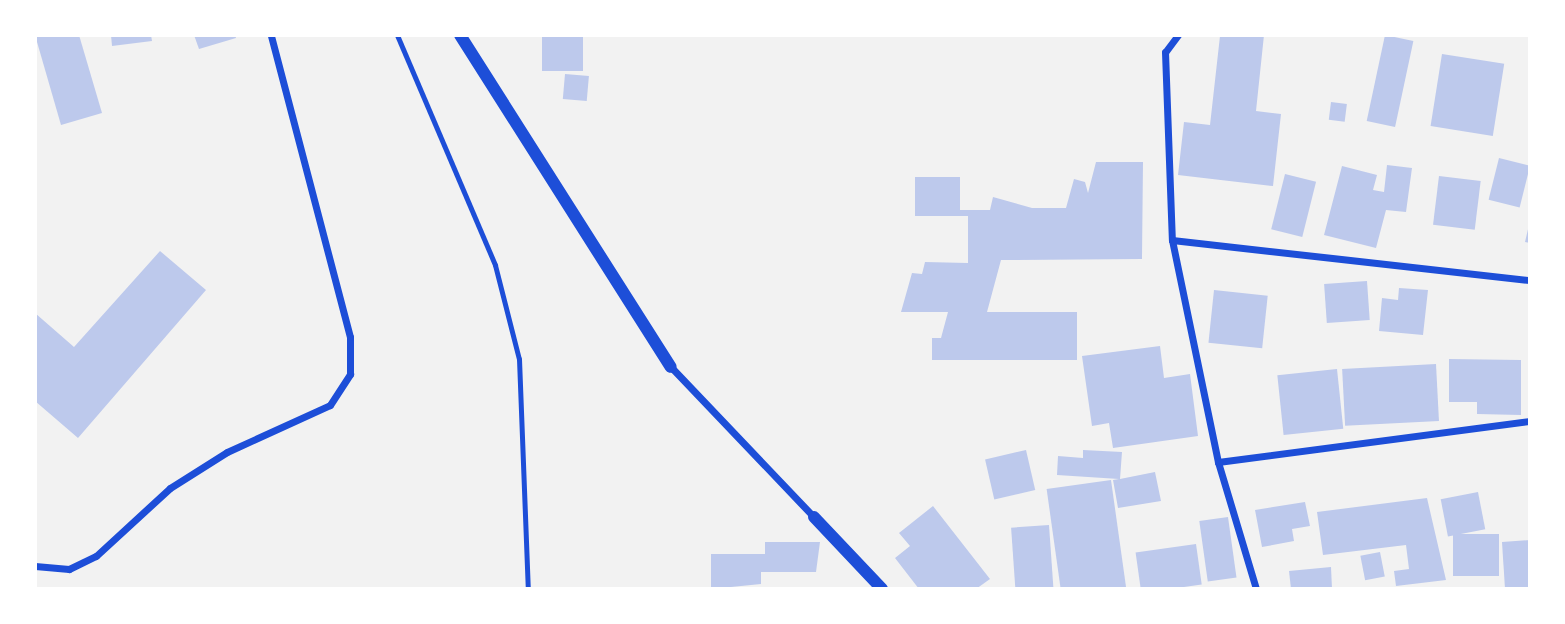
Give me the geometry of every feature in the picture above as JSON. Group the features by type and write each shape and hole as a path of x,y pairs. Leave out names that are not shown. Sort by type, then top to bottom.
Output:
{"street":[{"path":"35,566 69,569 96,556 170,488 227,452 330,405 350,374 350,337 271,35"},
{"path":"460,35 671,367 882,589"},
{"path":"1178,35 1166,52 1172,240 1218,462 1256,589"},
{"path":"1172,240 1530,280"},
{"path":"1218,462 1530,421"}],"lane":[{"path":"397,35 495,265 519,359 528,589"}],"building":[{"path":"35,35 79,35 102,113 61,125"},
{"path":"111,35 151,35 152,41 112,46"},
{"path":"194,35 235,35 236,38 199,49"},
{"path":"542,35 583,35 583,71 542,71"},
{"path":"1264,35 1256,111 1281,114 1273,186 1178,175 1184,122 1210,125 1220,36"},
{"path":"1385,35 1413,41 1395,127 1367,121"},
{"path":"1442,54 1504,64 1493,136 1431,126"},
{"path":"565,74 589,76 587,101 563,99"},
{"path":"1331,102 1347,104 1345,122 1329,120"},
{"path":"1499,158 1530,166 1520,207 1489,200"},
{"path":"1096,162 1143,162 1142,259 1001,260 987,312 1077,312 1077,360 932,360 932,338 941,338 948,312 901,312 912,273 922,274 925,262 968,263 968,216 915,216 915,177 960,177 960,210 990,210 993,197 1032,208 1066,208 1074,179 1085,182 1088,193"},
{"path":"1387,165 1412,168 1406,212 1386,210 1376,248 1324,235 1342,166 1377,175 1373,190 1384,192"},
{"path":"1285,174 1316,182 1302,237 1271,229"},
{"path":"1439,176 1481,181 1475,230 1433,225"},
{"path":"1530,226 1530,243 1525,242"},
{"path":"160,251 206,290 78,438 35,401 35,313 74,347"},
{"path":"1367,281 1370,320 1327,323 1324,284"},
{"path":"1399,288 1428,290 1423,335 1379,331 1382,298 1398,300"},
{"path":"1214,290 1268,296 1262,348 1208,343"},
{"path":"1160,346 1164,378 1190,374 1198,436 1113,448 1109,423 1092,426 1082,356"},
{"path":"1449,359 1521,360 1521,415 1477,414 1477,402 1449,402"},
{"path":"1436,364 1439,421 1345,426 1342,369"},
{"path":"1337,369 1343,429 1284,435 1277,375"},
{"path":"1026,450 1035,490 994,499 985,459"},
{"path":"1083,450 1122,452 1120,479 1155,472 1161,501 1118,508 1113,480 1119,479 1057,475 1058,456 1083,458"},
{"path":"1111,480 1126,589 1061,589 1047,489"},
{"path":"1478,492 1485,529 1448,537 1441,499"},
{"path":"1427,498 1446,580 1396,586 1394,571 1409,569 1406,545 1323,555 1317,512"},
{"path":"1305,502 1310,526 1292,529 1294,541 1262,547 1255,510"},
{"path":"933,506 990,579 976,589 919,589 895,558 910,546 899,533"},
{"path":"1228,517 1236,577 1208,581 1199,521"},
{"path":"1049,525 1053,589 1015,589 1011,528"},
{"path":"1453,534 1499,534 1499,576 1453,576"},
{"path":"1530,540 1530,589 1505,589 1502,542"},
{"path":"765,542 820,542 816,572 761,572 761,584 711,589 711,554 765,554"},
{"path":"1196,544 1202,585 1170,589 1141,589 1136,552"},
{"path":"1380,552 1385,577 1365,580 1360,556"},
{"path":"1331,567 1332,589 1291,589 1289,571"}]}
